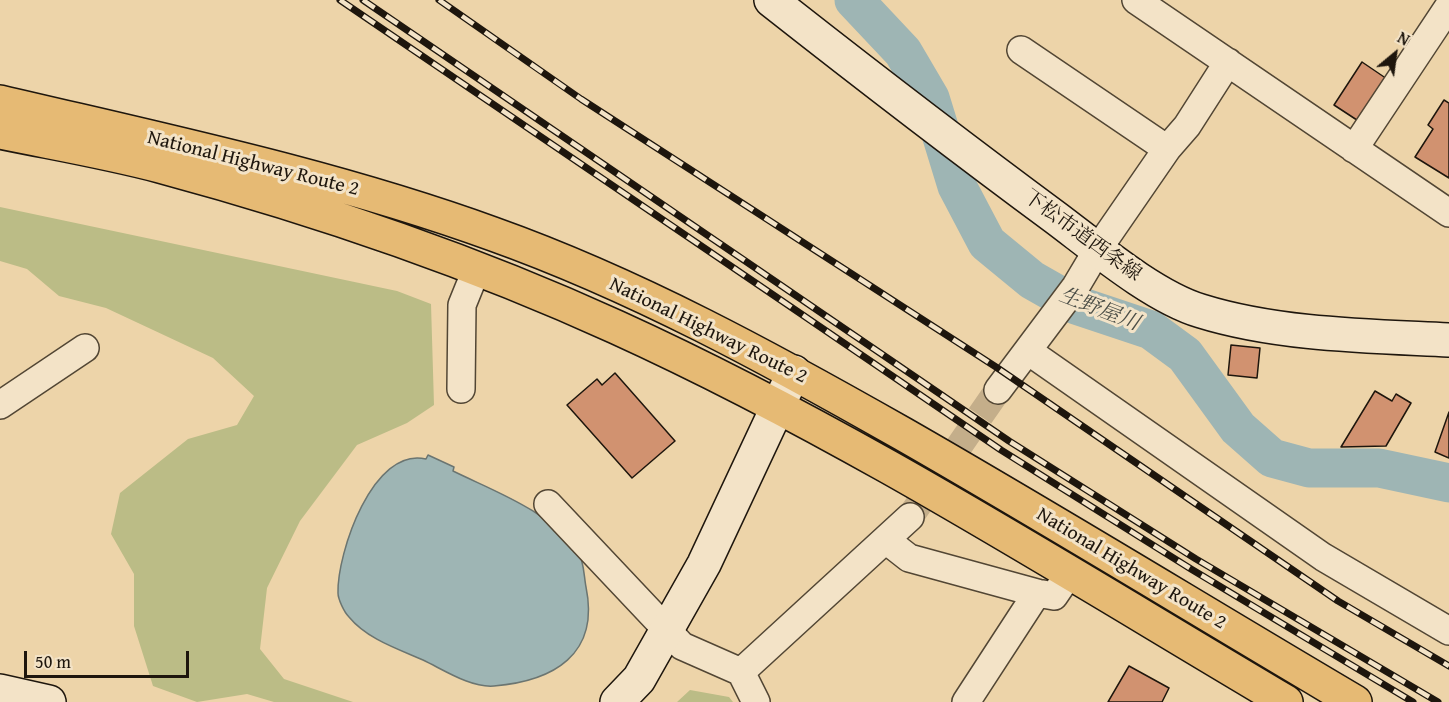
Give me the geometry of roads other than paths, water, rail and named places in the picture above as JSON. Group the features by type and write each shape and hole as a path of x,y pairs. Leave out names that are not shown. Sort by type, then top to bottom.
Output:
{"highway":[{"name":"National Highway Route 2","path":"0,102 163,140 369,194 494,234 627,289 794,372 1068,530 1355,702"},
{"name":"National Highway Route 2","path":"0,132 158,166 363,226 477,268 616,327 778,406 920,485 1286,702"}],"street":[{"name":"下松市道西条線","path":"771,0 974,157 1157,290 1199,311 1254,324 1375,337 1449,340"},
{"path":"1136,0 1449,213"},
{"path":"1354,149 1449,6"},
{"path":"1021,50 1167,149"},
{"path":"998,390 1076,286 1098,249 1167,149 1187,126 1228,62"},
{"path":"461,389 462,305 477,268"},
{"path":"0,405 85,348"},
{"path":"1028,351 1323,557 1449,631"},
{"path":"617,702 639,679 705,564 794,372"},
{"path":"548,504 682,646 741,672 756,702"},
{"path":"741,672 910,517"},
{"path":"886,540 909,558 1037,593 1054,596 1069,574"},
{"path":"966,702 1037,593"},
{"path":"0,691 49,702"}],"water":[{"path":"428,455 454,467 453,471 504,495 537,514 566,537 580,555 588,611 586,630 579,647 553,670 515,683 494,686 476,684 458,678 374,637 356,625 343,609 338,596 339,575 351,530 362,506 375,485 390,469 407,459 426,459"}],"waterway":[{"name":"生野屋川","path":"854,0 903,52 930,98 957,186 987,243 1032,280 1076,305 1151,330 1185,355 1238,428 1272,458 1309,468 1379,468 1449,483"}],"tunnel":[{"path":"910,517 998,390"}],"railway":[{"path":"340,0 1001,450 1191,569 1413,702"},
{"path":"363,0 1009,441 1196,559 1438,702"},
{"path":"439,0 581,99 996,367 1338,601 1449,666"}]}
